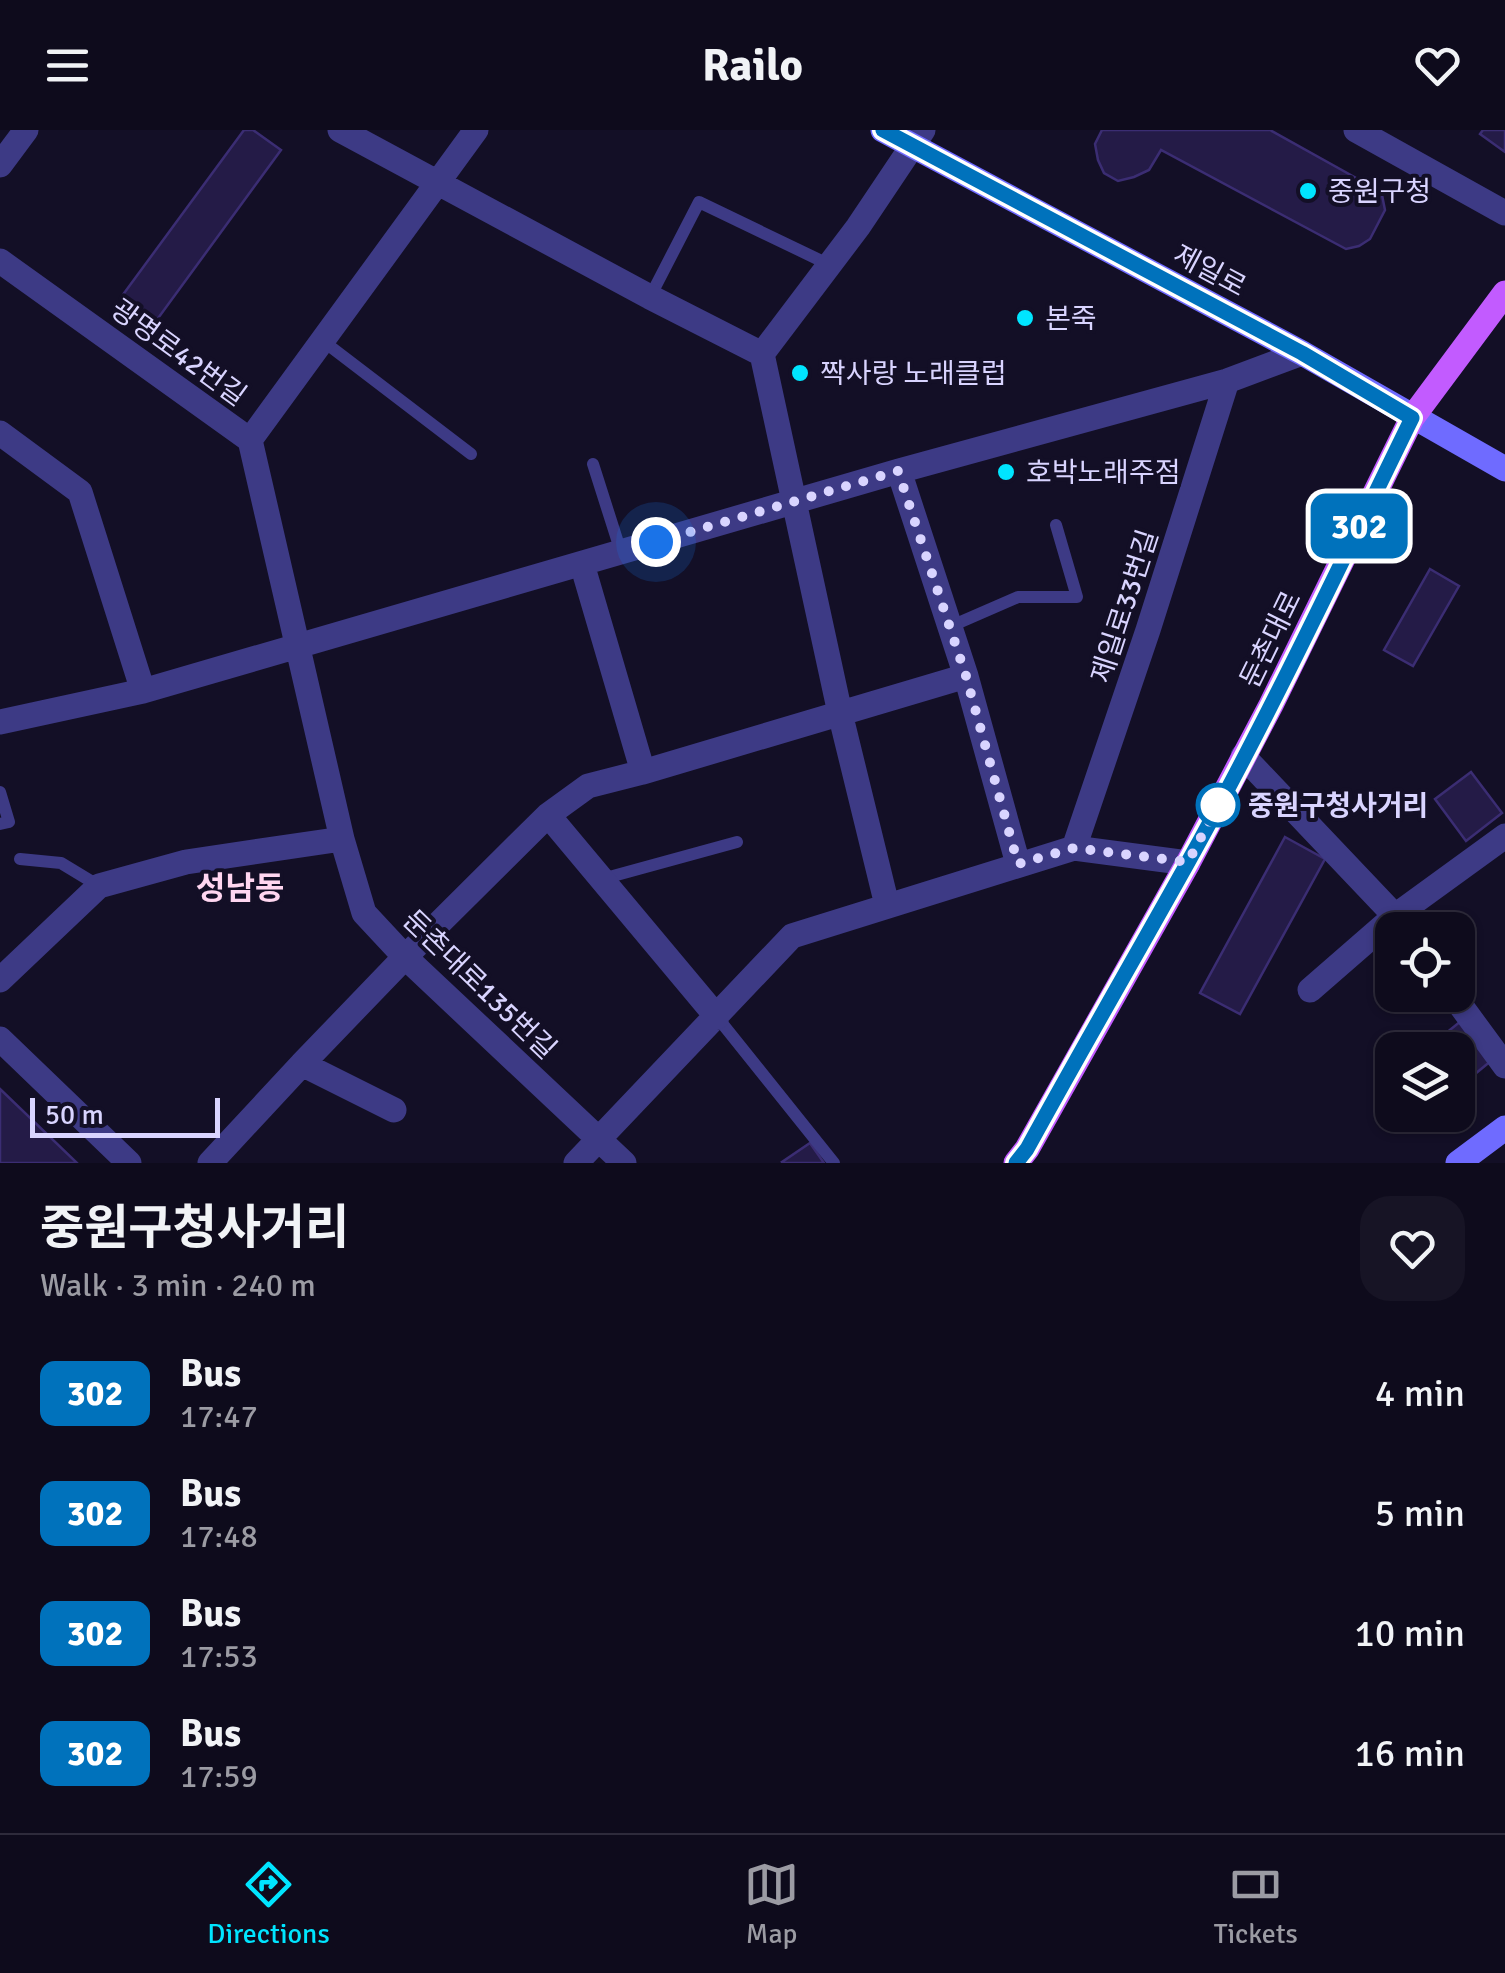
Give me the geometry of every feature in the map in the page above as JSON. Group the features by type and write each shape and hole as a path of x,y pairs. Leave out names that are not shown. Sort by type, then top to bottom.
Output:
{"main road":[{"name":"제일로","path":"883,130 917,138 1505,469"},
{"name":"둔촌대로","path":"1016,1163 1188,862 1280,688 1412,418 1505,293"},
{"path":"1475,1158 1505,1128"}],"street":[{"path":"0,165 26,130"},
{"path":"340,130 762,354"},
{"path":"250,440 476,130"},
{"path":"1356,130 1505,213"},
{"path":"888,905 840,713 762,354 830,265 917,138"},
{"name":"광명로42번길","path":"0,260 250,440 298,646"},
{"path":"0,722 144,691 898,471 1227,381 1302,353"},
{"name":"제일로33번길","path":"1074,848 1227,381"},
{"path":"0,432 80,492 144,691"},
{"path":"898,471 966,676 1018,864"},
{"path":"582,564 643,772"},
{"name":"둔촌대로135번길","path":"298,646 342,839 364,913 404,957 624,1163"},
{"path":"210,1163 404,957 548,816 588,786 966,676"},
{"path":"1243,756 1390,912"},
{"path":"548,816 717,1017"},
{"path":"1413,912 1505,836"},
{"path":"0,980 99,886 186,862 342,839"},
{"path":"576,1163 792,936 1074,848 1188,862"},
{"path":"1310,990 1375,942"},
{"path":"1465,1012 1505,1066"},
{"path":"0,1040 129,1163"},
{"path":"302,1064 394,1110"}],"lane":[{"path":"650,297 700,202 830,265"},
{"path":"323,341 472,454"},
{"path":"593,464 621,552"},
{"path":"949,628 1018,597 1077,597 1056,526"},
{"path":"0,792 9,822 0,824"},
{"path":"602,880 736,842"},
{"path":"20,859 60,863 99,886"},
{"path":"717,1017 834,1163"}],"building":[{"path":"244,130 253,130 281,150 156,321 122,296"},
{"name":"중원구청","path":"1102,130 1270,130 1374,188 1382,195 1385,210 1370,239 1346,249 1161,150 1149,170 1118,181 1104,173 1098,160 1095,144"},
{"path":"1483,130 1505,130 1505,152 1480,134"},
{"path":"1430,569 1459,586 1413,666 1384,650"},
{"path":"1471,772 1502,813 1466,841 1435,799"},
{"path":"1285,837 1325,859 1240,1014 1200,993"},
{"path":"1461,1021 1470,1032 1447,1032"},
{"path":"1475,1039 1492,1060 1475,1074"},
{"path":"0,1089 77,1163 0,1163"},
{"path":"810,1143 824,1163 782,1162"}],"bus line":[{"name":"302","path":"883,130 1302,353 1412,418 1271,705 1188,862 1016,1163"}],"place":[{"name":"중원구청","path":"1308,191"},
{"name":"본죽","path":"1025,318"},
{"name":"짝사랑 노래클럽","path":"800,373"},
{"name":"호박노래주점","path":"1006,472"},
{"name":"중원구청사거리","path":"1218,805"}],"district":[{"name":"성남동","path":"240,888"}],"route":[{"path":"656,542 898,471 966,676 1018,864 1074,848 1188,862 1218,805"}]}
